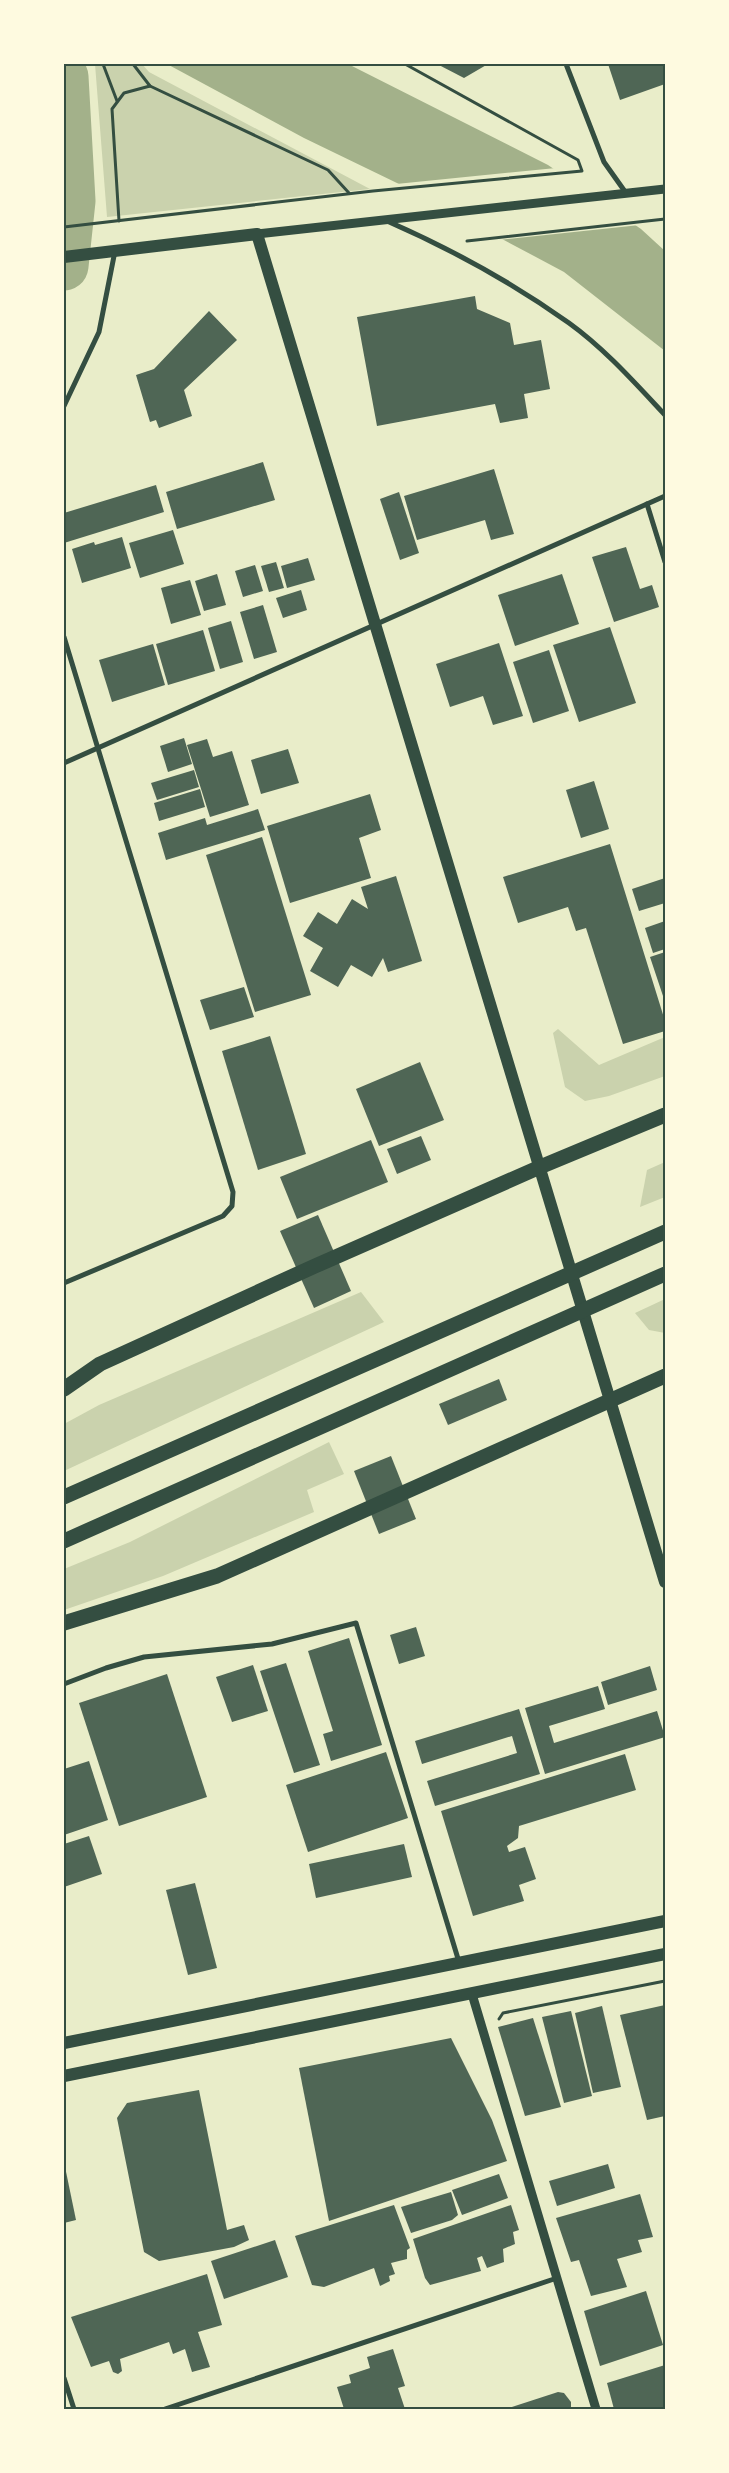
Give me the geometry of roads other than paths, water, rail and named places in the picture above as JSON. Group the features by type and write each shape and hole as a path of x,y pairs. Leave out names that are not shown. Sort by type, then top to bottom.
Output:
{"highway":[{"path":"64,1389 100,1364 540,1167 665,1114"},
{"path":"64,1497 665,1232"},
{"path":"64,1541 504,1348 665,1274"},
{"path":"64,1623 218,1576 665,1376"}],"main road":[{"path":"64,257 257,234 665,1582"},
{"path":"64,2042 665,1921"},
{"path":"64,2076 665,1954"}],"street":[{"path":"566,64 604,162 622,193"},
{"path":"257,234 665,189"},
{"path":"385,220 424,237 502,279 570,324 623,370 665,415"},
{"path":"64,406 99,332 116,251"},
{"path":"64,763 665,496"},
{"path":"647,504 665,562"},
{"path":"64,641 233,1192 232,1206 223,1216 64,1283"},
{"path":"64,1684 106,1668 144,1658 272,1644 356,1624 459,1963"},
{"path":"472,1994 596,2409"},
{"path":"165,2409 558,2278"},
{"path":"64,2378 74,2409"}],"waterway":[{"path":"64,77 71,201 64,266"}]}
